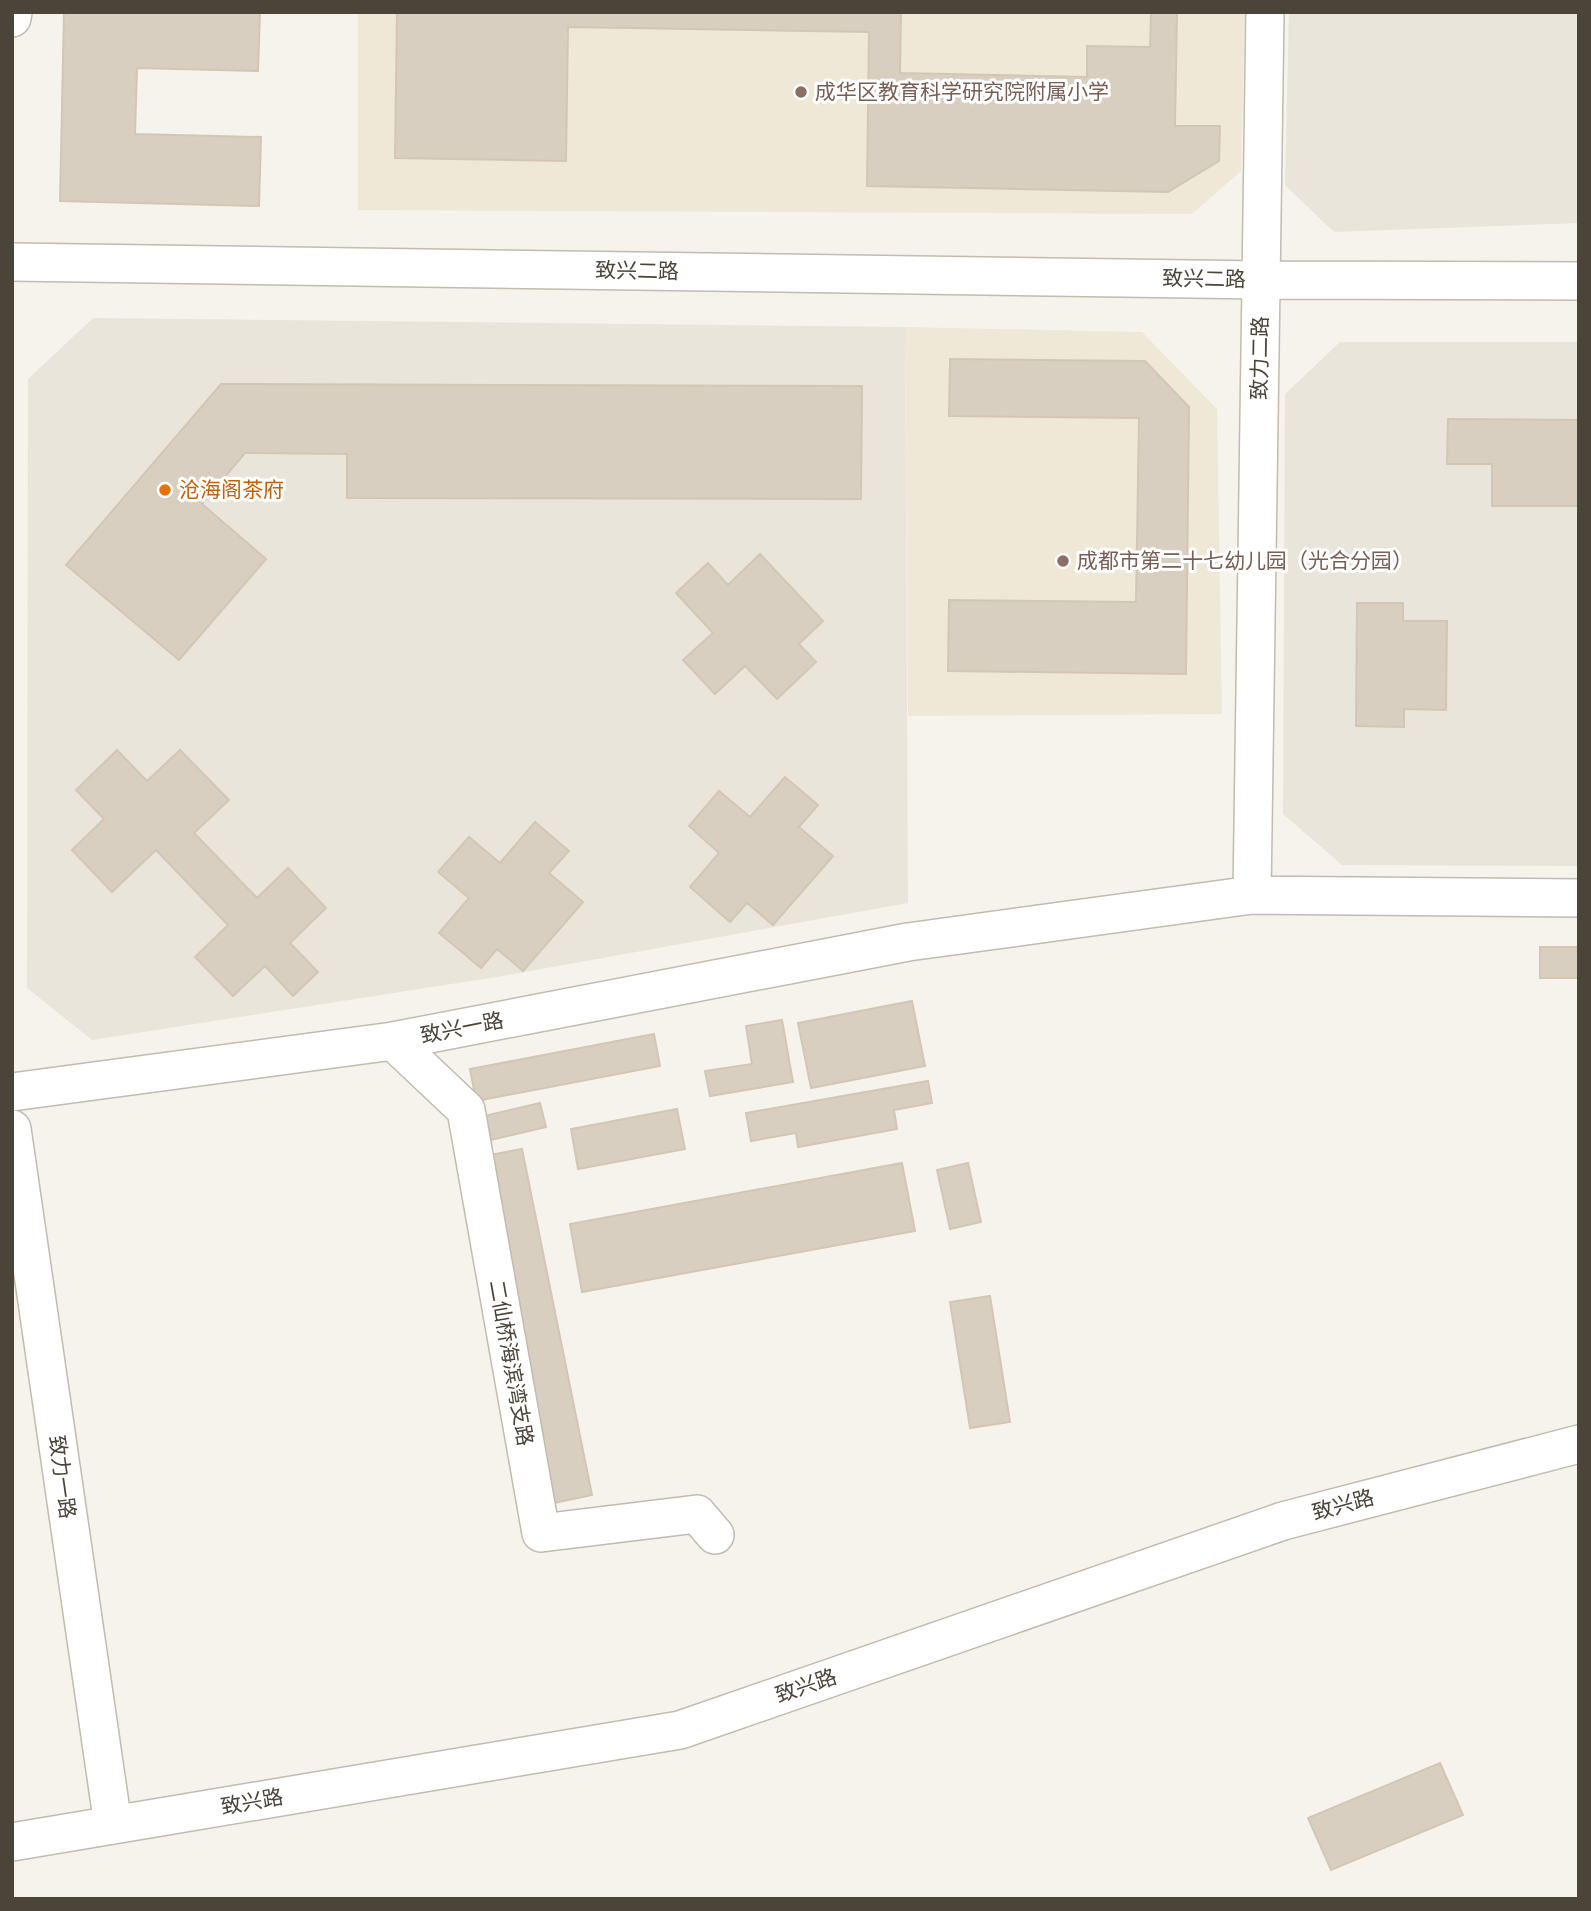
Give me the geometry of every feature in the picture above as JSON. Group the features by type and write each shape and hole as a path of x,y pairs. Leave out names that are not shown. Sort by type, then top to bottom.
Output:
{"street":[{"path":"12,18 13,12"},
{"name":"致力二路","path":"1252,895 1265,12"},
{"name":"致兴二路","path":"12,262 1262,280 1579,281"},
{"name":"致兴一路","path":"12,1092 393,1041 908,942 1252,895 1579,898"},
{"name":"二仙桥海滨湾支路","path":"393,1041 466,1110 541,1533 697,1514 715,1535"},
{"name":"致力一路","path":"12,1129 113,1825"},
{"name":"致兴路","path":"12,1842 680,1730 1283,1521 1579,1444"}],"shaded area":[{"name":"成华区教育科学研究院附属小学","path":"358,12 1245,12 1241,171 1192,214 358,210"},
{"path":"1289,12 1579,12 1579,223 1334,232 1285,185"},
{"path":"93,318 905,327 908,903 503,976 92,1040 27,988 28,379"},
{"name":"成都市第二十七幼儿园（光合分园）","path":"905,327 1142,332 1217,409 1222,714 908,716"},
{"path":"1340,342 1579,342 1579,866 1342,865 1283,814 1285,394"}],"building":[{"path":"64,12 260,12 258,71 137,68 135,134 261,137 259,206 60,201"},
{"path":"397,12 901,12 900,73 1087,77 1087,46 1150,47 1151,12 1177,12 1175,126 1220,126 1219,161 1168,192 867,186 869,32 568,27 566,161 395,158"},
{"path":"950,359 1145,361 1189,407 1186,674 948,671 949,600 1136,602 1139,418 949,416"},
{"path":"221,384 862,386 861,499 347,498 347,454 245,453 202,504 266,559 179,660 66,565"},
{"path":"1448,419 1579,420 1579,506 1492,506 1492,464 1447,464"},
{"path":"760,554 823,621 799,644 816,662 777,699 745,666 715,694 683,660 713,633 676,593 708,563 728,585"},
{"path":"1357,603 1403,603 1403,621 1447,621 1446,710 1404,709 1404,727 1356,726"},
{"path":"117,750 147,781 180,750 229,800 194,833 257,898 288,868 326,908 290,943 318,972 293,996 265,966 233,996 195,957 228,925 156,850 112,892 72,850 104,819 76,790"},
{"path":"785,777 818,805 799,827 833,856 773,925 747,903 730,922 690,887 719,853 689,826 719,791 750,817"},
{"path":"535,822 569,851 549,873 583,902 523,971 497,949 481,968 439,933 469,898 438,872 469,837 500,863"},
{"path":"1540,947 1579,947 1579,978 1540,978"},
{"path":"912,1001 925,1066 811,1088 798,1023"},
{"path":"782,1020 793,1082 710,1096 705,1071 752,1064 746,1026"},
{"path":"654,1034 660,1066 476,1101 470,1069"},
{"path":"928,1081 932,1103 894,1110 897,1129 798,1147 796,1133 751,1141 746,1113"},
{"path":"540,1103 546,1127 482,1142 476,1118"},
{"path":"677,1109 685,1149 578,1169 571,1129"},
{"path":"522,1149 592,1495 549,1504 479,1157"},
{"path":"902,1163 915,1231 582,1292 570,1224"},
{"path":"968,1163 981,1222 950,1229 937,1170"},
{"path":"990,1296 1010,1422 970,1428 950,1302"},
{"path":"1440,1763 1463,1815 1331,1870 1308,1818"}],"place":[{"name":"成华区教育科学研究院附属小学","path":"801,92"},
{"name":"沧海阁茶府","path":"165,490"},
{"name":"成都市第二十七幼儿园（光合分园）","path":"1063,561"}]}
